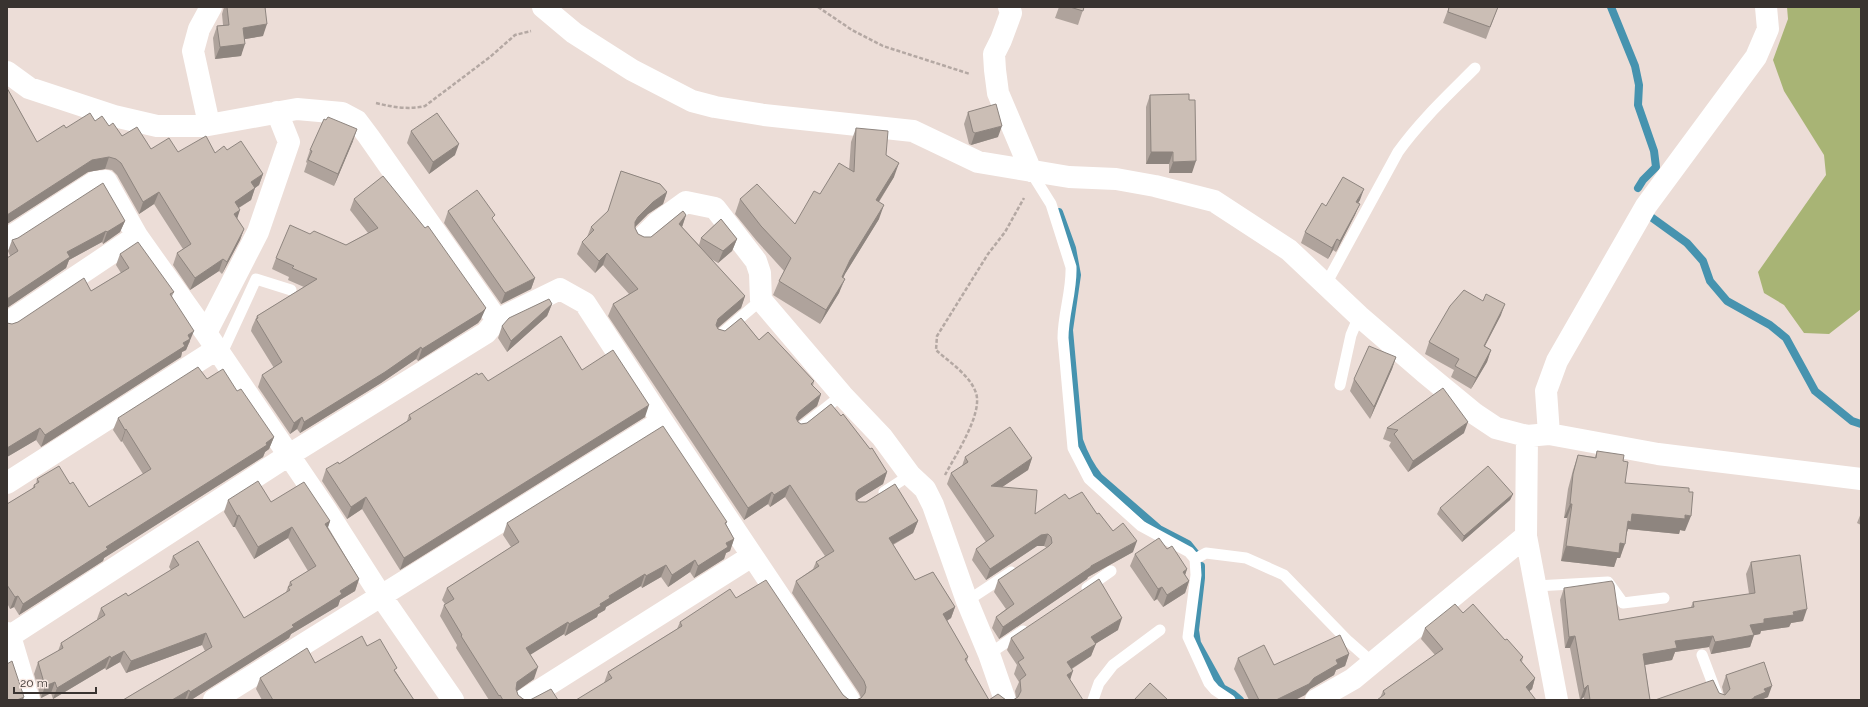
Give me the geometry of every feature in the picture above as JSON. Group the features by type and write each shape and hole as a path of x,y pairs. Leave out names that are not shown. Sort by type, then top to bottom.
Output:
{"street":[{"path":"209,124 193,51 199,29 211,7"},
{"path":"1009,7 1011,13 994,54 996,80 998,93 1033,175"},
{"path":"1549,434 1546,392 1556,361 1646,206 1756,57 1768,29 1766,7"},
{"path":"549,12 574,33 632,70 692,101 715,108 756,114 912,131 978,162 1033,175 1116,178 1214,201 1289,250 1360,316 1475,414 1496,428 1527,436 1549,434 1658,454 1861,479"},
{"path":"7,72 10,76 29,88 114,116 157,126 209,124 296,109 342,113 357,121 497,320"},
{"path":"7,483 215,346 258,232 289,142 277,112"},
{"path":"7,240 94,182 106,181 137,236 215,346 326,510 380,596 453,700"},
{"path":"643,237 657,223 686,202 715,208 756,261 760,273 761,300 842,395 882,437 910,475 925,489 967,601 989,654 1005,700"},
{"path":"7,323 137,236"},
{"path":"29,700 8,634 289,455 486,333 497,320 560,289 585,303 662,422 752,556 841,697"},
{"path":"214,700 662,422"},
{"path":"1527,436 1526,536 1557,700"},
{"path":"1316,700 1354,679 1526,536"},
{"path":"524,700 752,556"}],"lane":[{"path":"1326,284 1398,152 1408,137 1475,68"},
{"path":"1033,175 1051,204 1071,267 1072,277 1063,325 1063,338 1073,448 1089,479 1105,495 1141,526 1189,552 1195,559 1196,575 1188,637 1209,683 1230,700"},
{"path":"215,346 256,279 291,290"},
{"path":"718,336 761,300"},
{"path":"1340,385 1352,335 1360,316"},
{"path":"799,429 842,395"},
{"path":"878,496 910,475"},
{"path":"1195,559 1206,553 1246,558 1284,575 1348,641 1373,663"},
{"path":"967,601 1023,564"},
{"path":"1079,593 1111,571"},
{"path":"1536,586 1608,582 1623,603 1664,598"},
{"path":"989,654 1034,624"},
{"path":"1093,700 1099,683 1112,665 1160,630"},
{"path":"1702,655 1719,700"}],"path":[{"path":"818,7 852,30 883,46 983,78 996,80"},
{"path":"373,103 392,107 418,108 425,106 490,57 515,35 541,30 549,12"},
{"path":"930,500 957,453 973,420 977,406 976,393 970,383 961,371 936,350 937,336 988,254 1006,232 1033,175"}],"green space":[{"path":"1787,7 1861,7 1861,309 1829,334 1804,333 1784,305 1764,293 1758,272 1826,175 1824,155 1784,91 1773,60 1788,19"}],"building":[{"path":"227,7 265,7 267,24 243,28 245,44 220,47 217,26 229,25"},
{"path":"1070,7 1084,7 1083,11"},
{"path":"1449,7 1498,7 1490,27 1448,12"},
{"path":"7,88 37,142 64,125 66,128 90,113 95,121 102,116 109,126 113,123 122,136 137,127 151,149 169,138 178,152 206,136 215,153 224,146 227,150 241,141 263,174 251,182 255,188 235,202 240,210 234,214 244,229 227,262 223,259 195,278 177,253 191,244 159,192 143,202 121,163 116,159 109,157 92,160 7,215"},
{"path":"1189,94 1189,100 1195,100 1196,161 1173,162 1173,152 1151,152 1150,95"},
{"path":"996,104 1002,126 975,133 973,132 968,112"},
{"path":"437,113 459,144 433,162 411,131"},
{"path":"328,117 357,129 338,174 308,160 312,151 310,150 324,119 326,120"},
{"path":"856,128 888,131 886,155 899,163 876,200 884,205 850,260 842,277 845,279 826,310 779,281 791,258 761,226 740,199 757,184 795,224 814,191 820,194 839,163 854,172"},
{"path":"621,171 660,184 667,192 653,202 638,217 635,222 635,228 638,234 644,237 651,237 683,211 686,215 679,224 745,296 718,319 716,325 718,329 725,331 741,318 759,340 768,332 814,381 811,384 821,394 799,412 796,418 798,422 801,424 807,423 831,404 841,416 843,414 870,449 872,448 887,472 858,490 856,493 856,500 859,502 866,502 895,484 918,521 889,538 915,580 933,572 955,607 943,614 968,657 965,659 989,700 856,700 861,698 865,693 866,687 864,681 796,581 819,566 816,562 834,551 790,485 774,495 772,492 748,508 613,304 638,289 607,253 599,261 582,242 594,230 591,227 608,211"},
{"path":"383,176 425,228 428,226 486,308 482,312 422,349 421,347 385,372 304,422 302,417 294,423 262,375 282,362 256,319 258,318 257,316 317,279 292,268 294,266 276,258 290,225 310,234 314,231 346,245 378,228 354,199"},
{"path":"1343,177 1364,189 1356,202 1360,204 1340,241 1337,239 1332,248 1305,232 1322,203 1326,206"},
{"path":"103,183 125,221 107,232 106,231 67,252 70,257 7,299 7,258 18,251 12,240 18,238"},
{"path":"477,190 495,215 492,218 535,278 505,293 448,211"},
{"path":"721,219 737,239 723,251 701,238"},
{"path":"138,242 174,292 170,294 194,331 188,335 190,339 183,343 185,346 45,435 40,428 7,448 7,323 12,324 18,322 84,278 91,291 129,268 120,254"},
{"path":"1464,290 1483,301 1486,294 1505,304 1484,346 1491,350 1476,378 1455,366 1459,359 1429,342 1450,306"},
{"path":"549,299 552,304 511,341 502,326 509,318"},
{"path":"561,336 582,370 613,350 649,405 404,558 366,497 351,507 326,469 338,462 339,464 411,419 409,415 477,373 478,375 482,373 488,381"},
{"path":"1369,346 1396,357 1374,407 1354,379"},
{"path":"198,367 207,379 223,369 237,391 241,389 274,437 266,443 267,445 106,547 108,549 23,604 18,596 15,597 7,585 7,504 35,487 34,485 39,482 37,479 59,466 70,484 73,482 89,507 151,469 118,418"},
{"path":"1443,388 1468,422 1413,461 1394,434 1398,430 1387,428"},
{"path":"663,426 727,522 725,523 734,539 726,543 728,547 698,566 695,560 672,575 666,565 646,576 645,574 609,596 610,598 600,604 601,606 569,624 568,622 526,648 538,667 517,682 516,689 518,695 526,700 503,700 461,636 462,635 444,605 454,599 447,588 519,542 507,523"},
{"path":"1010,427 1032,458 991,486 1037,490 1035,514 1065,494 1069,499 1082,492 1097,514 1099,513 1113,531 1123,523 1137,541 1091,566 1003,627 996,617 1014,604 998,580 1049,546 1052,543 1051,537 1048,534 1041,535 990,569 976,549 994,536 951,473 968,462 965,457"},
{"path":"1597,451 1624,455 1623,461 1628,462 1625,483 1689,488 1689,492 1693,492 1691,516 1685,515 1685,519 1632,514 1631,522 1628,521 1625,544 1620,543 1619,553 1566,546 1572,504 1570,504 1573,474 1578,455 1596,458"},
{"path":"1488,466 1513,494 1464,536 1440,508"},
{"path":"258,481 271,502 304,482 330,521 325,524 359,579 340,591 342,594 292,625 294,627 190,692 189,690 172,700 123,700 212,647 206,633 131,661 124,651 111,658 110,656 57,688 55,682 45,686 38,662 63,648 61,643 105,615 101,608 126,593 128,596 179,565 173,556 198,541 244,618 290,590 288,587 292,585 290,582 316,566 292,527 258,547 239,515 237,516 228,500"},
{"path":"1159,538 1167,549 1172,546 1187,569 1183,572 1189,581 1167,595 1162,587 1158,589 1135,554"},
{"path":"1800,555 1807,609 1793,612 1794,615 1764,619 1764,623 1750,625 1754,635 1715,642 1713,636 1675,641 1677,648 1643,654 1650,700 1590,700 1588,685 1584,689 1575,636 1569,637 1564,588 1612,581 1614,585 1619,620 1694,607 1693,602 1755,593 1751,562"},
{"path":"1099,579 1122,618 1091,637 1096,644 1067,662 1073,671 1067,675 1083,700 1013,700 1018,697 1021,691 1020,680 1026,675 1018,662 1024,658 1011,638"},
{"path":"766,580 843,695 851,700 576,700 612,678 608,672 682,626 680,622 730,589 736,598"},
{"path":"1455,604 1463,613 1473,604 1505,640 1507,639 1523,657 1520,660 1535,678 1526,687 1536,700 1377,700 1385,694 1383,691 1443,649 1425,628"},
{"path":"1340,635 1349,654 1336,660 1338,664 1314,678 1309,684 1276,700 1259,700 1238,658 1264,645 1274,665"},
{"path":"362,636 367,646 380,639 397,668 394,670 414,700 273,700 260,678 307,648 315,663"},
{"path":"12,661 24,697 17,700 7,700 7,664"},
{"path":"1764,662 1772,686 1764,689 1766,692 1750,700 1655,700 1713,680 1719,693 1725,695 1730,689 1726,675"},
{"path":"1150,683 1168,700 1134,700"},
{"path":"551,689 558,700 530,700"},
{"path":"998,694 1006,700 989,700"}],"waterway":[{"path":"1611,7 1635,66 1639,85 1638,105 1654,151 1656,167 1643,180 1638,188"},
{"path":"1059,212 1072,248 1077,275 1069,330 1079,440 1085,455 1099,477 1159,529 1188,544 1196,554"},
{"path":"1651,217 1687,243 1703,261 1710,281 1727,301 1770,325 1786,338 1815,391 1852,421 1861,424"},
{"path":"1201,566 1195,630 1197,643 1222,688 1240,700"}]}
